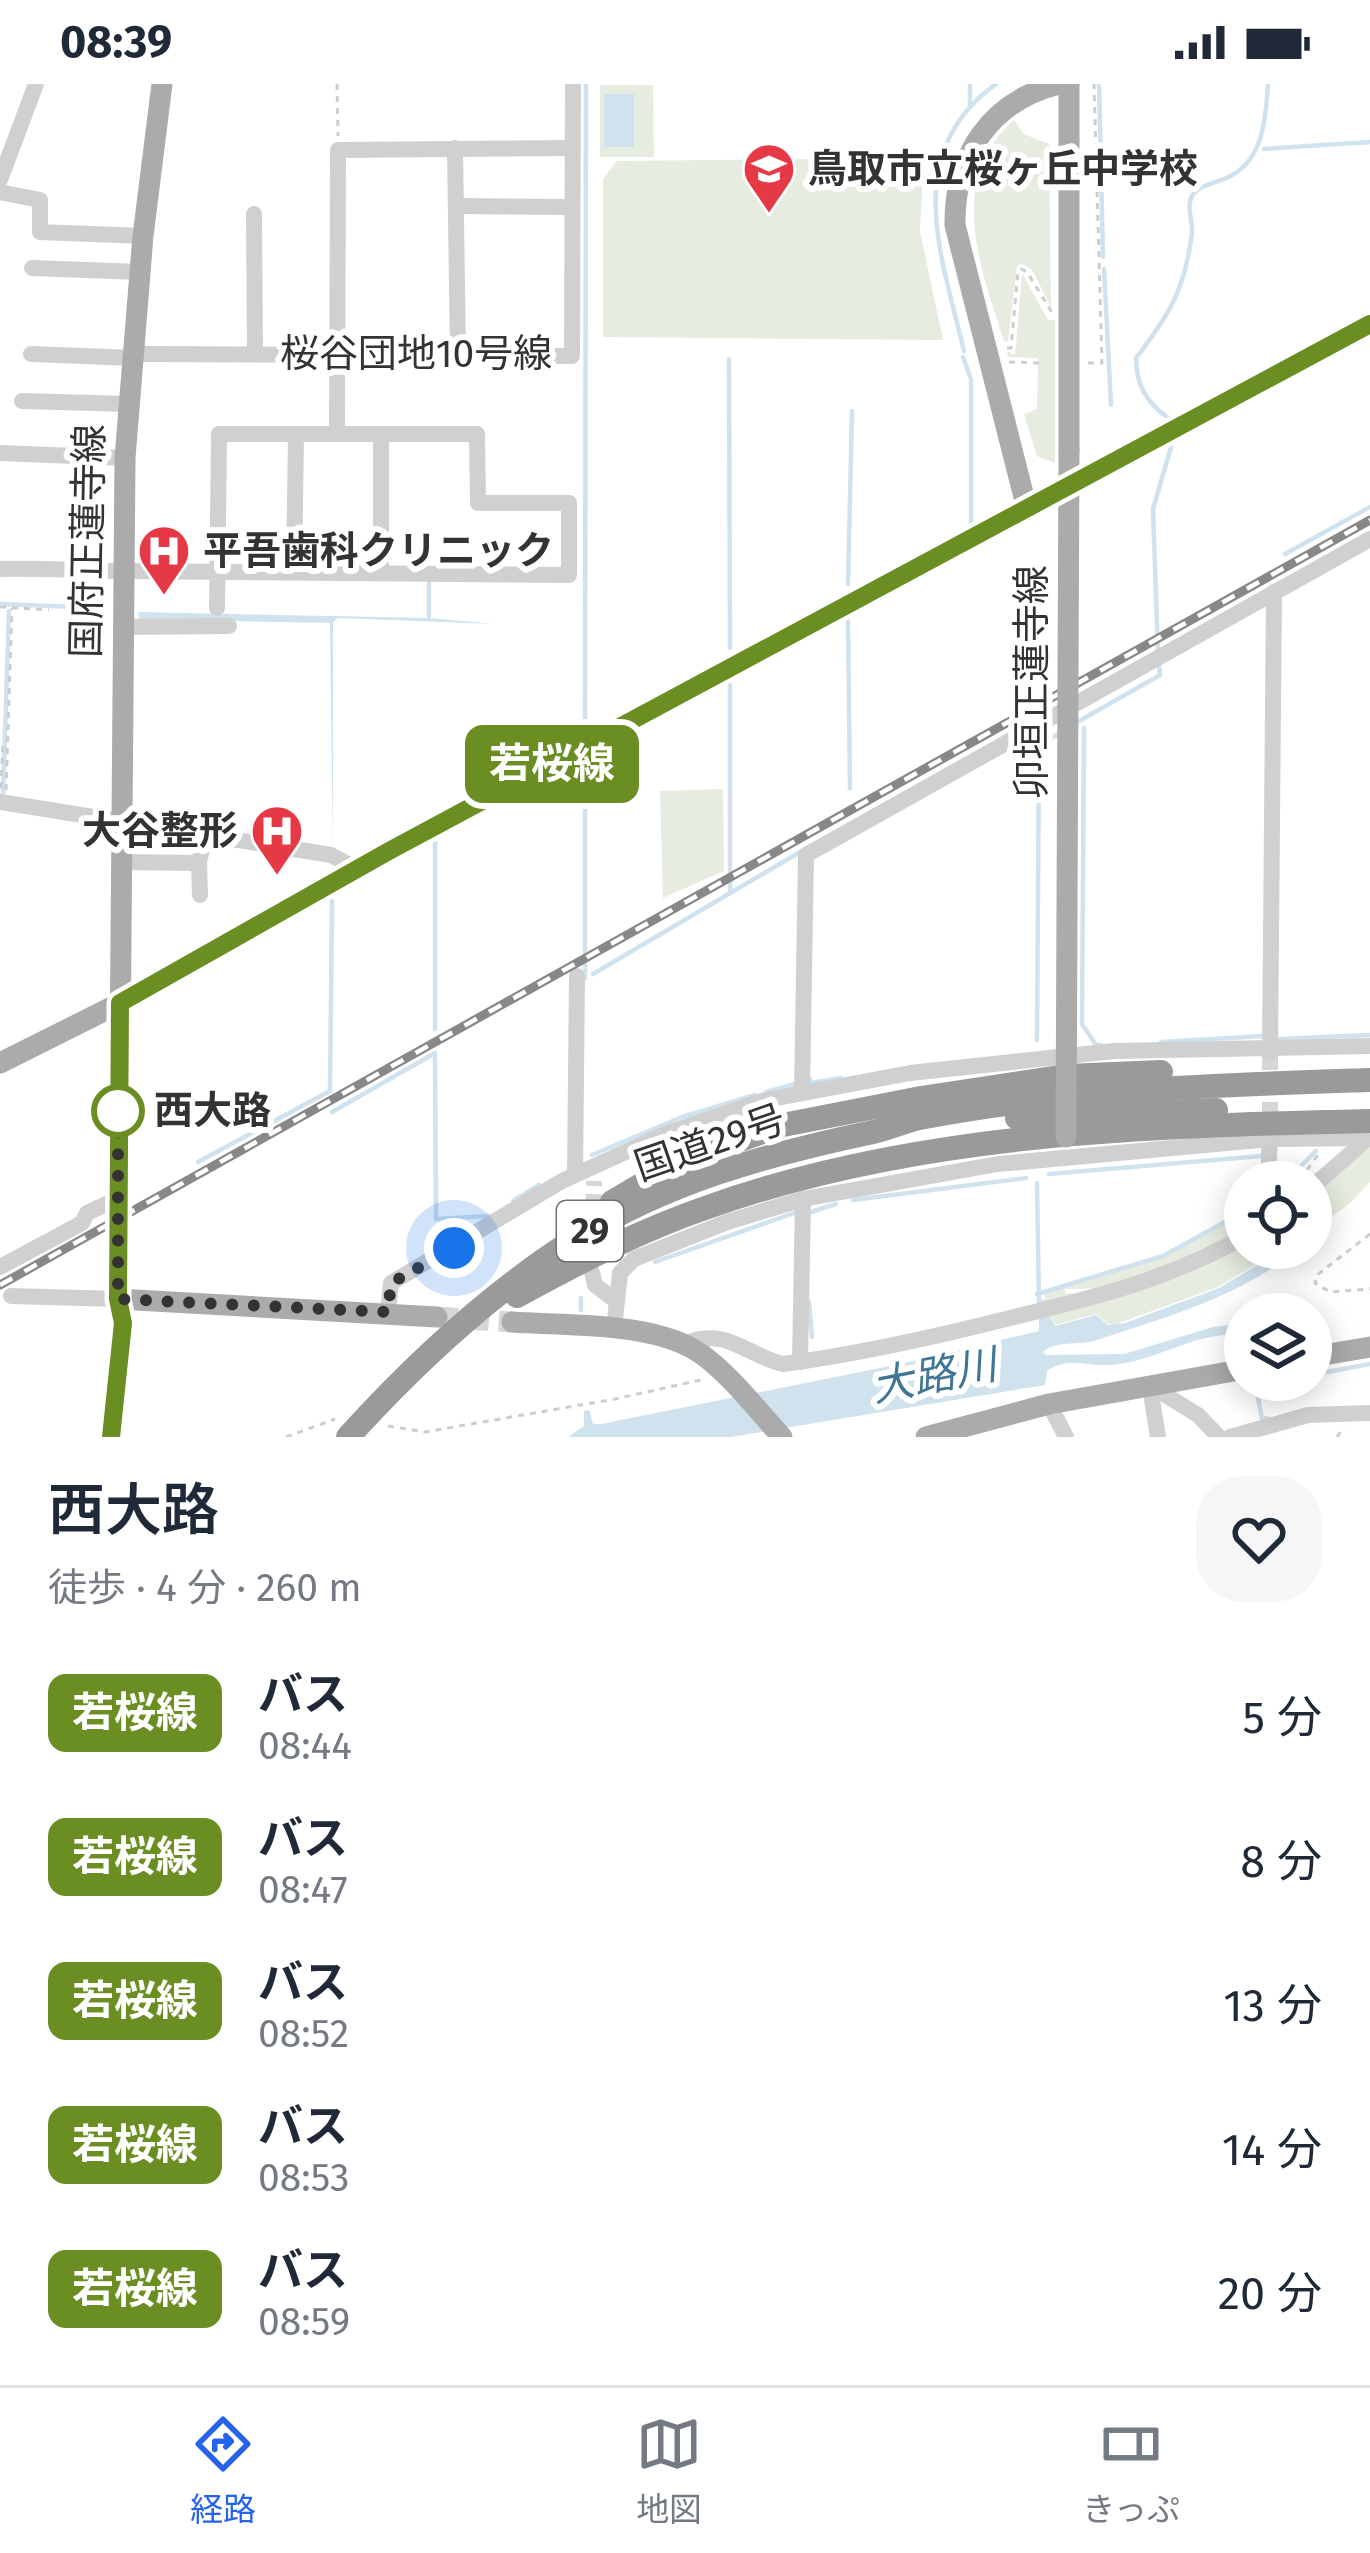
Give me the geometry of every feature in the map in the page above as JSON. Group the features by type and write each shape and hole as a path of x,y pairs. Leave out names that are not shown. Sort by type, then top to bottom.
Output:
{"highway":[{"path":"486,1302 543,1250 683,1160 783,1125 1066,1076 1370,1066"},
{"name":"国道29号","path":"347,1431 486,1302 575,1239 684,1184 791,1150 920,1118 1101,1093 1370,1081"},
{"name":"国道29号","path":"889,1129 1101,1113 1370,1107"},
{"path":"486,1302 512,1298 599,1251 708,1207 841,1170 948,1150 1066,1137 1369,1133"}],"main road":[{"name":"国府正蓮寺線","path":"118,1299 125,458 143,236 162,84"},
{"path":"1027,509 995,356 956,225 960,172 970,150 1000,110 1024,95 1059,84"},
{"name":"卯垣正蓮寺線","path":"1066,1137 1070,84"},
{"path":"0,1063 120,1003 357,869 1370,324"},
{"path":"118,1299 437,1317"},
{"path":"512,1322 614,1329 684,1344 726,1376 781,1436"},
{"path":"1332,1353 1370,1347"},
{"path":"926,1437 977,1430 1049,1405 1151,1393 1224,1374"}],"street":[{"path":"0,180 36,84"},
{"name":"桜谷団地10号線","path":"31,354 572,356 573,84"},
{"path":"455,148 458,354"},
{"path":"337,434 338,150 572,148"},
{"path":"0,192 40,200 40,232 143,236"},
{"path":"456,206 572,207"},
{"path":"254,214 255,354"},
{"path":"32,268 140,272"},
{"path":"22,401 128,404"},
{"path":"0,569 218,570 569,575 569,503 478,502 477,434 219,434 218,570 218,608"},
{"path":"293,571 296,434"},
{"path":"381,434 381,572"},
{"path":"0,453 125,458"},
{"path":"802,1092 806,855 1370,538"},
{"path":"1270,1051 1274,592"},
{"path":"121,627 229,626"},
{"path":"2,803 331,855 357,869"},
{"path":"200,895 199,863 205,834"},
{"path":"121,862 199,863"},
{"path":"578,976 587,1174"},
{"path":"388,1312 391,1283 587,1174 665,1134 802,1092 910,1072 1114,1051 1370,1046"},
{"path":"614,1329 620,1273 634,1259 802,1199 998,1164 1263,1132 1266,1161"},
{"path":"1332,1161 1369,1133"},
{"path":"0,1267 82,1223 87,1213 117,1198"},
{"path":"800,1362 802,1199"},
{"path":"684,1344 708,1335 783,1364 904,1344 1131,1289 1224,1248"},
{"path":"592,1273 595,1286 616,1301"},
{"path":"11,1297 118,1299 123,1323 111,1437"},
{"path":"1151,1393 1159,1437"},
{"path":"1151,1393 1198,1415 1219,1437"},
{"path":"1049,1405 1066,1437"},
{"path":"1229,1437 1308,1415 1370,1413"}],"path":[{"path":"337,84 338,150"},
{"path":"1085,364 1102,363 1094,84"},
{"path":"995,356 1011,348 1022,269 1050,313 1056,315"},
{"path":"995,356 1043,363"},
{"path":"0,607 49,610"},
{"path":"2,803 12,608"},
{"path":"2,803 3,741"},
{"path":"1316,1161 1320,1152"},
{"path":"1370,1234 1317,1275 1315,1283 1330,1292 1370,1289"},
{"path":"388,1426 424,1432 726,1376"},
{"path":"286,1437 347,1431"}],"shaded area":[{"path":"600,85 653,85 654,157 600,157"},
{"path":"1014,120 1024,134 1049,144 1051,307 1032,270 1017,266 1008,342 979,254 975,197 980,169"},
{"name":"鳥取市立桜ヶ丘中学校","path":"924,158 920,231 943,340 603,337 603,179 617,161"},
{"path":"1022,273 1048,320 1055,320 1055,463 1037,456 1024,414 1037,409 1038,358 1008,357 1007,351 1015,355"},
{"path":"723,789 724,871 663,898 660,791"},
{"path":"1370,1148 1370,1182 1332,1217 1332,1176"},
{"path":"1224,1223 1224,1242 1108,1288 1065,1289 1065,1293 1094,1295 1040,1308 1038,1300 1045,1299 1044,1293 1163,1256"},
{"path":"1224,1249 1224,1269 1248,1269 1218,1287 1116,1324 1096,1314 1055,1325 1049,1313"}],"water":[{"path":"604,94 634,94 634,147 604,147"},
{"path":"138,612 429,618 494,624 338,618 333,622 333,853 330,623 139,619"},
{"name":"大路川","path":"1251,1269 1270,1269 1198,1305 1097,1340 1043,1352 1124,1354 1224,1326 1224,1336 1127,1363 1062,1364 1047,1371 1045,1385 731,1437 568,1437 584,1426 584,1411 589,1410 593,1424 601,1424 900,1364 1039,1331 1039,1315 1048,1313 1055,1326 1096,1315 1108,1325 1125,1323 1219,1288"}],"waterway":[{"path":"585,737 586,84"},
{"path":"970,84 970,107"},
{"path":"964,351 939,243 938,174 947,142 966,111 996,84"},
{"path":"1099,84 1103,257"},
{"path":"1167,417 1144,392 1136,358 1180,286 1192,233 1192,196 1237,172 1255,152 1268,84"},
{"path":"1264,149 1370,142"},
{"path":"1104,269 1111,405"},
{"path":"963,357 971,379 971,523"},
{"path":"729,359 730,648"},
{"path":"848,584 852,411"},
{"path":"1158,654 1153,509 1171,447"},
{"path":"1285,554 1370,507"},
{"path":"429,580 429,617"},
{"path":"0,604 102,608"},
{"path":"3,795 9,611"},
{"path":"848,621 850,788"},
{"path":"1074,724 1160,675 1159,666"},
{"path":"730,684 730,893"},
{"path":"1084,728 1082,1024 1096,1045 1101,1045"},
{"path":"1037,1040 1039,746 1060,733"},
{"path":"585,762 585,978"},
{"path":"435,841 435,1029"},
{"path":"593,974 800,852"},
{"path":"198,1162 330,1091 332,901"},
{"path":"1279,1039 1370,1035"},
{"path":"1161,1042 1263,1036"},
{"path":"332,1112 435,1053 436,1219 488,1216"},
{"path":"810,1079 810,1083 841,1078"},
{"path":"766,1092 795,1084"},
{"path":"592,1155 682,1117 755,1095"},
{"path":"1306,1161 1316,1151"},
{"path":"1049,1174 1261,1156"},
{"path":"853,1200 1026,1178"},
{"path":"1037,1183 1039,1303"},
{"path":"513,1201 539,1185"},
{"path":"808,1213 836,1204"},
{"path":"655,1262 797,1212"},
{"path":"1037,1294 1163,1256 1224,1223"},
{"path":"581,1298 581,1310"},
{"path":"809,1302 812,1337"},
{"path":"1332,1371 1370,1364"},
{"path":"1259,1401 1262,1419 1267,1418"}],"tunnel":[{"path":"1270,1054 1270,1131"},
{"path":"593,1234 594,1181"},
{"path":"437,1317 512,1322"}],"railway":[{"path":"0,1285 1370,520"}],"bus line":[{"name":"若桜線","path":"111,1437 123,1323 118,1299 120,1003 389,851 1370,324"}],"place":[{"name":"鳥取市立桜ヶ丘中学校","path":"769,215"},
{"name":"平吾歯科クリニック","path":"164,597"},
{"name":"大谷整形","path":"277,877"},
{"name":"西大路","path":"118,1111"}],"route":[{"path":"118,1111 118,1299 388,1312 391,1283 454,1248"}]}
